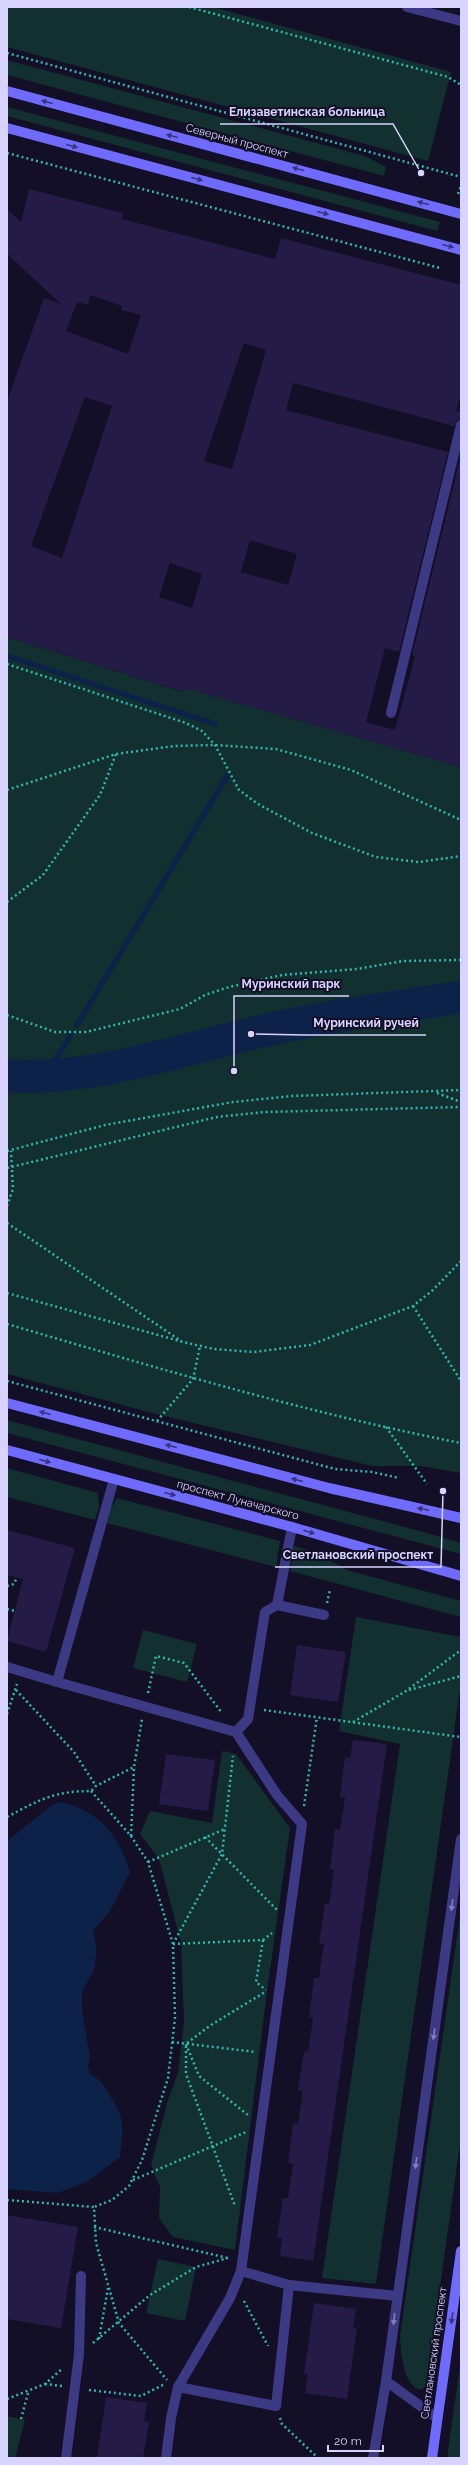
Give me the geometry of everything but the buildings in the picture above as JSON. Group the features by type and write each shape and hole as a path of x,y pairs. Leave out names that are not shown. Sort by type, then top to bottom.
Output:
{"main road":[{"name":"Северный проспект","path":"7,91 461,214"},
{"path":"7,128 461,250"},
{"path":"7,1403 329,1488 461,1518"},
{"name":"проспект Луначарского","path":"7,1450 292,1527 461,1576"},
{"name":"Светлановский проспект","path":"432,2458 461,2251"}],"street":[{"path":"406,7 461,21"},
{"path":"390,713 461,425"},
{"path":"57,1682 114,1479"},
{"path":"277,1605 292,1527"},
{"path":"236,1732 248,1719 265,1612 277,1605 324,1615"},
{"path":"7,1667 236,1732 277,1795 302,1824 242,2266 230,2298 178,2387 171,2418 166,2458"},
{"path":"373,2458 386,2381 461,1839"},
{"path":"242,2266 289,2285 397,2296"},
{"path":"66,2458 79,2354 81,2276"},
{"path":"178,2387 276,2406 289,2285"},
{"path":"386,2381 437,2418"}],"path":[{"path":"189,7 448,77 461,85"},
{"path":"7,54 461,177"},
{"path":"7,153 440,268"},
{"path":"458,194 461,186"},
{"path":"7,664 186,723 202,731 215,745 239,790 258,804 312,833 376,857 420,862 461,856"},
{"path":"7,790 116,754 174,746 215,745 276,749 351,770 461,820"},
{"path":"7,902 43,875 100,795 116,754"},
{"path":"7,1015 55,1032 86,1032 180,1009 205,995 229,987 282,975 357,969 403,961 461,960"},
{"path":"7,1152 105,1125 233,1102 292,1096 461,1090"},
{"path":"434,1092 461,1102"},
{"path":"7,1168 217,1117 264,1112 461,1107"},
{"path":"7,1206 13,1189 11,1151"},
{"path":"7,1223 78,1269 183,1342"},
{"path":"7,1293 183,1342 200,1346 254,1352 310,1345 413,1306 433,1290 461,1261"},
{"path":"413,1306 461,1381"},
{"path":"7,1324 194,1378 386,1426 461,1443"},
{"path":"157,1421 194,1378 200,1346"},
{"path":"7,1381 335,1469 372,1472 399,1478"},
{"path":"386,1426 427,1484"},
{"path":"7,1586 14,1584 16,1577"},
{"path":"7,1609 15,1611"},
{"path":"352,1723 406,1691 461,1650"},
{"path":"131,1836 134,1767 145,1705 156,1656 184,1663 236,1732 222,1854 173,1944"},
{"path":"7,1714 21,1672"},
{"path":"406,1691 461,1676"},
{"path":"16,1690 74,1752 96,1786"},
{"path":"249,1708 460,1737"},
{"path":"302,1824 317,1718"},
{"path":"7,1817 46,1797 67,1791 91,1790 134,1767"},
{"path":"7,2200 94,2207 112,2200 129,2186 142,2160 168,2078 175,2018 173,1944 148,1862 131,1836 91,1790"},
{"path":"148,1862 225,1829"},
{"path":"205,1838 289,1922"},
{"path":"173,1944 263,1940 256,1982 267,1991 279,1993"},
{"path":"186,2044 211,2025 267,1991"},
{"path":"172,2042 271,2054"},
{"path":"132,2180 261,2126 199,2076 186,2044"},
{"path":"186,2044 186,2074 236,2209"},
{"path":"75,2388 142,2396 168,2382 119,2323 96,2243 94,2207"},
{"path":"94,2227 228,2258 242,2266"},
{"path":"7,2399 45,2384 79,2354 119,2323 150,2295 196,2267 228,2258"},
{"path":"236,2285 269,2348"},
{"path":"99,2339 109,2288"},
{"path":"21,2419 28,2392"},
{"path":"276,2406 282,2424 318,2458"}],"green space":[{"path":"7,7 213,7 451,72 428,161 7,47"},
{"path":"7,60 365,156 386,167 384,176 7,75"},
{"path":"7,107 440,222 437,231 7,116"},
{"path":"7,637 183,692 186,688 461,767 461,1473 421,1466 372,1466 156,1414 7,1374"},
{"path":"7,1420 461,1543 461,1554 7,1433"},
{"path":"7,1468 98,1493 99,1506 95,1520 7,1497"},
{"path":"117,1498 280,1541 276,1567 107,1523 111,1508"},
{"path":"294,1546 316,1552 347,1570 461,1601 461,1617 290,1571"},
{"path":"356,1617 461,1637 461,1682 376,2284 322,2278 400,1744 339,1731"},
{"path":"143,1630 197,1644 187,1682 133,1668"},
{"path":"222,1751 236,1754 290,1828 267,1991 235,2250 173,2237 159,2218 160,2187 151,2165 168,2100 178,2073 184,2022 181,1943 159,1859 140,1834 150,1811 212,1823"},
{"path":"461,1909 461,2137 426,2386 420,2390 409,2381 406,2374 402,2358 400,2336"},
{"path":"158,2259 196,2267 185,2321 146,2313"},
{"path":"461,2359 461,2458 447,2458"},
{"path":"7,2416 25,2420 15,2458 7,2458"}],"water":[{"path":"61,1802 86,1812 97,1818 106,1826 120,1847 130,1872 110,1911 93,1931 97,1952 94,1965 96,1966 82,1992 82,2011 90,2057 88,2065 90,2074 99,2080 103,2085 121,2117 122,2131 120,2157 88,2181 58,2193 7,2189 7,1841 52,1805"}],"waterway":[{"path":"7,656 215,724"},
{"path":"77,1025 227,776"},
{"path":"7,1076 71,1074 132,1064 279,1027 461,997"},
{"path":"44,1078 70,1036"}],"place":[{"name":"Елизаветинская больница","path":"421,173"},
{"name":"Муринский ручей","path":"251,1034"},
{"name":"Муринский парк","path":"234,1071"},
{"name":"Светлановский проспект","path":"443,1491"}]}
